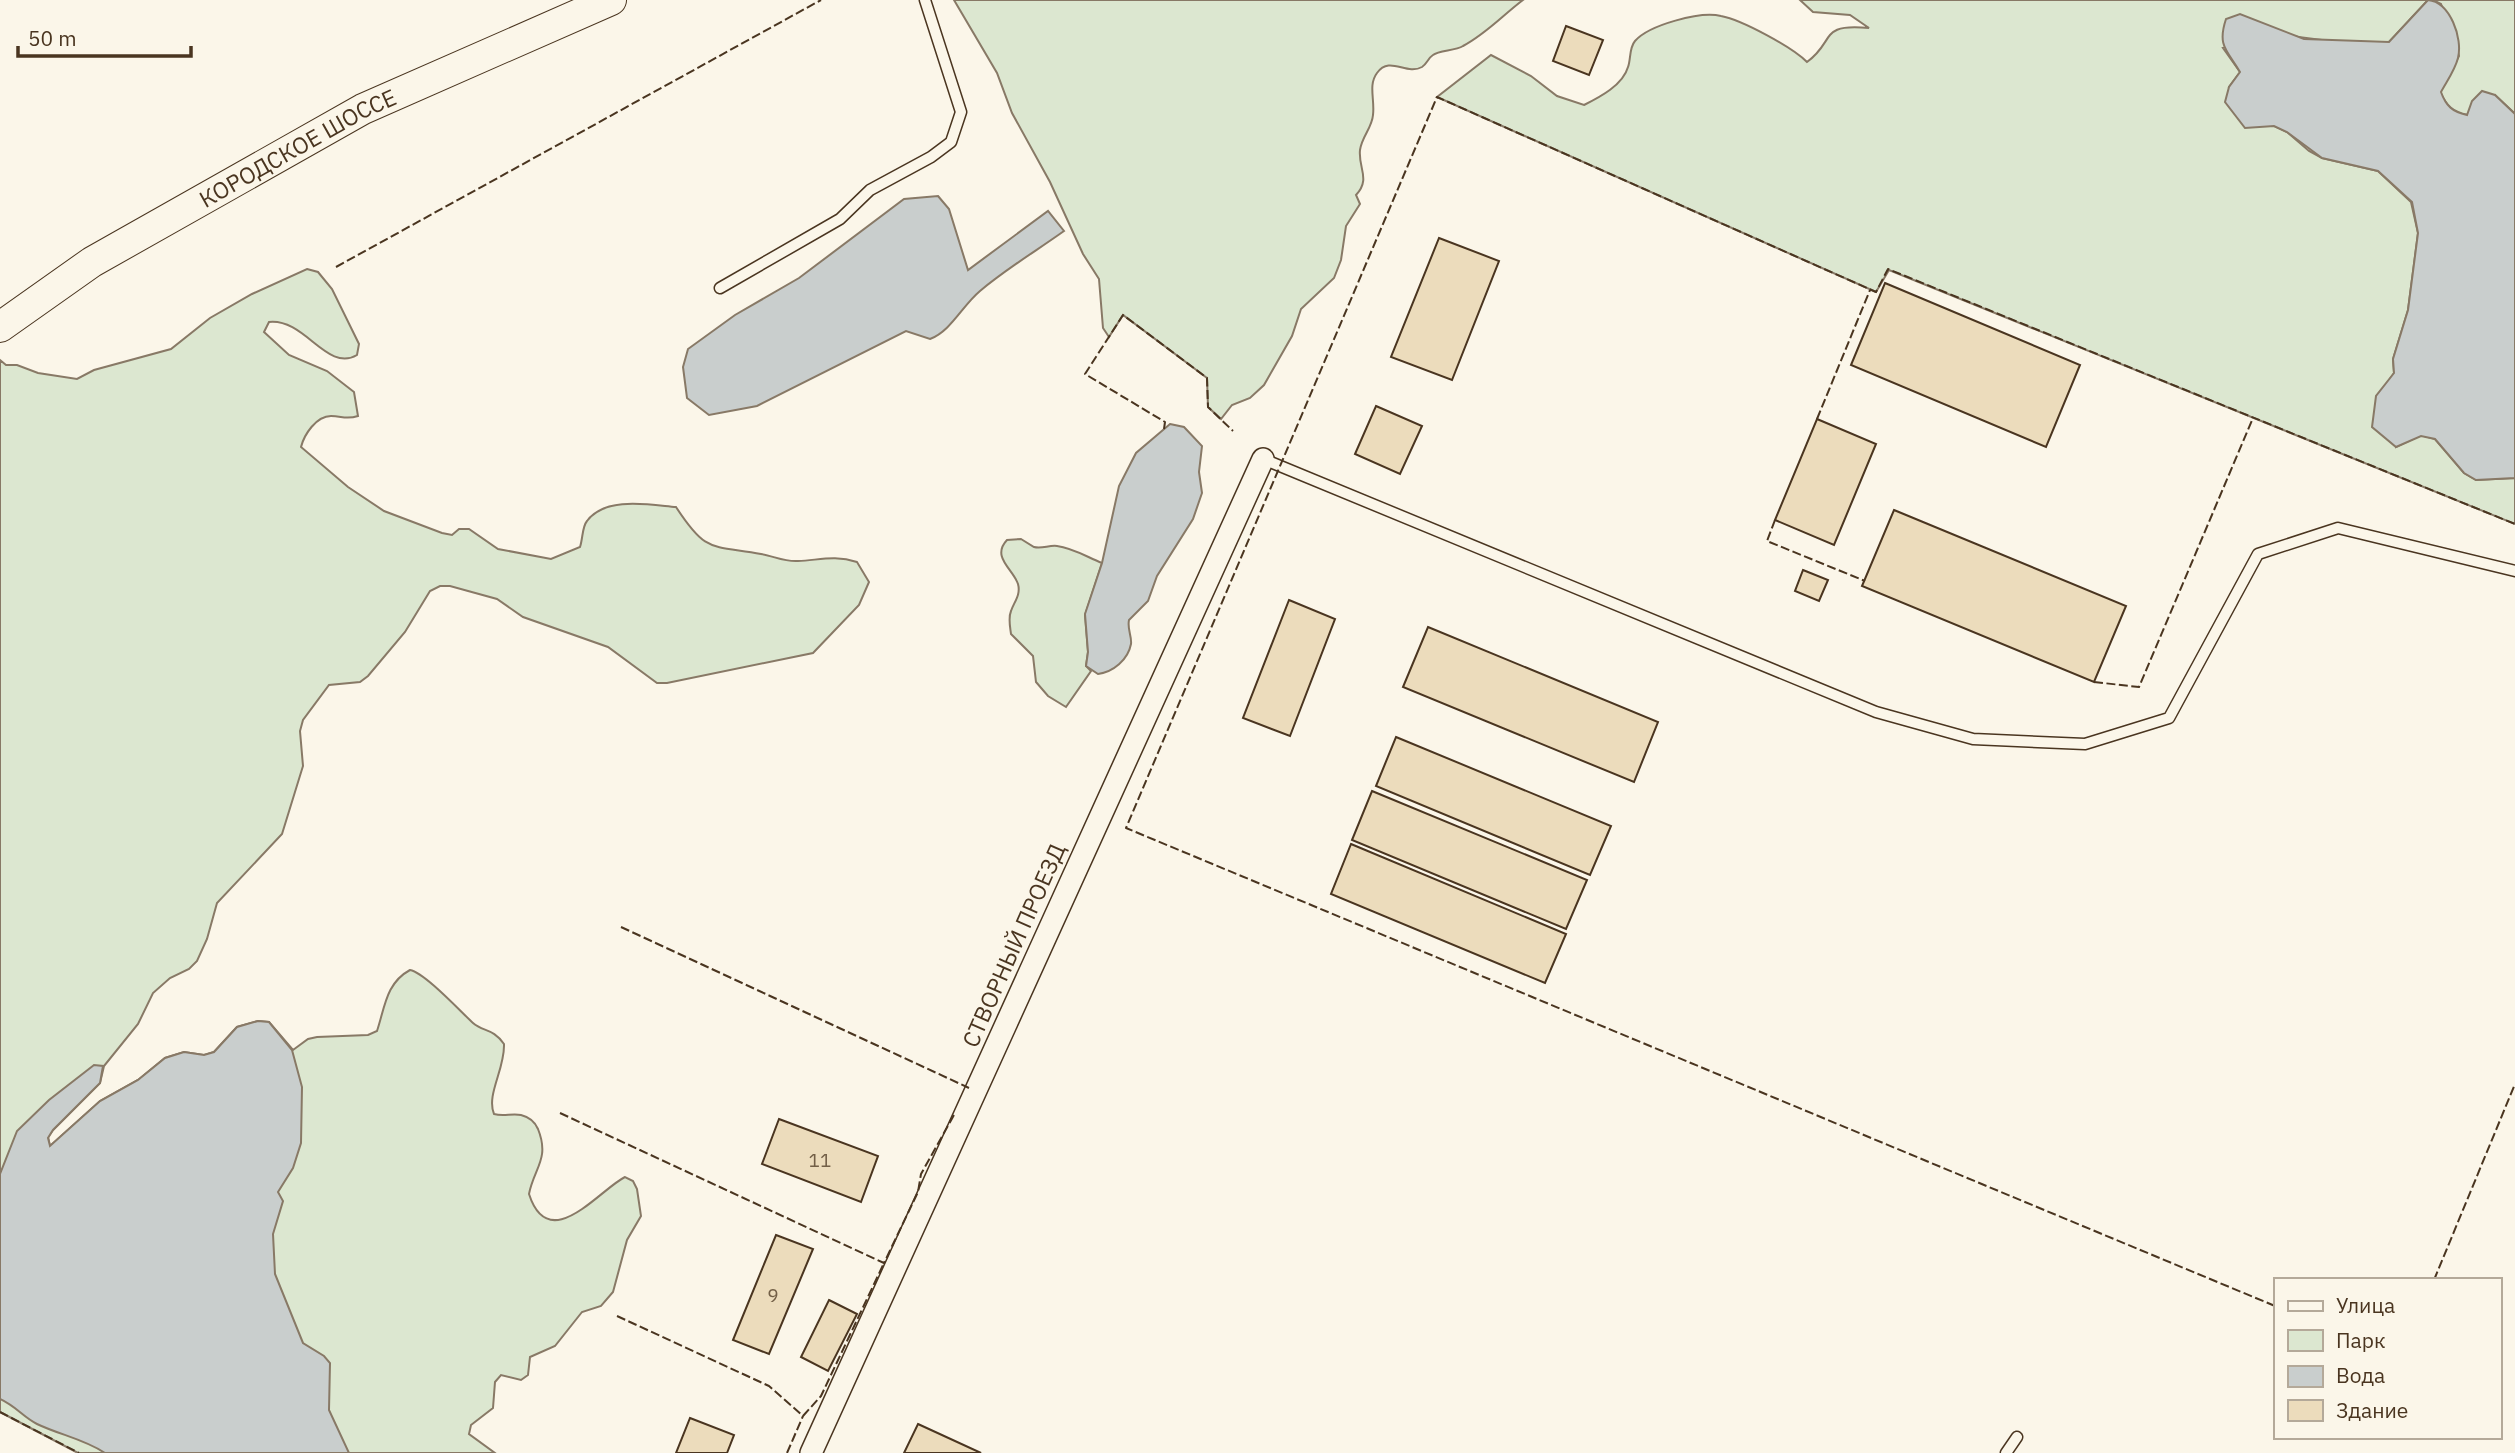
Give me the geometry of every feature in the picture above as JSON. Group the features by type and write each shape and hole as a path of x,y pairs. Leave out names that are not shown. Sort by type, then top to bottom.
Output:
{"main road":[{"name":"КОРОДСКОЕ ШОССЕ","path":"0,327 92,262 363,109 611,0"}],"street":[{"name":"СТВОРНЫЙ ПРОЕЗД","path":"811,1453 1262,459"}],"lane":[{"path":"720,288 841,219 870,190 931,157 951,142 961,111 925,0"},
{"path":"1262,459 1876,712 1973,739 2085,744 2169,718 2258,554 2338,528 2515,571"},
{"path":"2006,1453 2017,1437"}],"green space":[{"path":"954,0 1523,0 1471,41 1460,48 1436,53 1422,67 1410,69 1387,66 1377,73 1372,88 1372,120 1360,150 1363,184 1356,195 1360,204 1346,226 1341,260 1334,278 1301,309 1292,336 1264,385 1250,398 1232,405 1221,419 1208,407 1207,378 1123,315 1109,337 1103,328 1099,279 1083,254 1050,182 1012,113 997,73"},
{"path":"1800,0 2428,0 2389,42 2345,43 2291,36 2223,48 2240,72 2229,87 2274,126 2287,132 2309,151 2322,158 2378,171 2411,202 2418,233 2408,310 2393,359 2394,373 2386,385 2396,447 2421,435 2435,439 2464,473 2476,480 2515,478 2515,524 1889,270 1876,292 1437,97 1491,55 1531,76 1557,96 1584,105 1610,90 1621,79 1628,67 1633,44 1642,35 1688,17 1712,15 1730,19 1779,42 1807,62 1835,31 1853,27 1869,28 1850,15 1813,12"},
{"path":"2433,0 2515,0 2515,114 2495,95 2468,115 2454,110 2445,101 2440,92 2459,56 2441,4"},
{"path":"307,269 318,272 332,289 359,344 357,355 346,359 336,357 294,328 282,323 269,322 264,332 289,355 327,371 354,392 358,416 331,416 320,419 308,432 301,447 348,487 384,511 442,533 452,535 459,529 469,529 498,549 551,559 580,547 585,523 605,508 629,504 676,507 695,532 711,544 788,561 834,558 849,560 857,562 869,582 859,605 813,653 667,683 657,683 608,647 523,617 497,599 450,586 440,586 430,591 405,632 368,676 360,682 329,685 303,720 300,731 303,766 282,834 217,903 207,939 197,961 189,969 170,978 153,993 138,1024 104,1066 100,1083 48,1137 50,1146 100,1101 138,1080 165,1058 184,1052 204,1055 214,1052 237,1027 258,1021 269,1022 293,1050 308,1039 368,1035 377,1031 391,989 402,975 410,970 442,993 473,1023 496,1035 504,1044 492,1107 494,1114 524,1116 538,1129 542,1156 529,1194 538,1212 549,1219 561,1219 575,1214 625,1177 633,1181 637,1189 641,1216 627,1240 613,1292 601,1306 582,1312 555,1346 530,1357 528,1375 521,1380 501,1375 495,1382 493,1408 471,1425 469,1434 495,1453 78,1453 0,1412 0,360 6,365 17,365 38,373 77,379 94,370 171,349 210,318 252,294"},
{"path":"1021,539 1034,547 1054,546 1069,549 1102,563 1085,615 1088,652 1086,666 1091,671 1066,707 1048,696 1036,682 1033,656 1011,634 1010,616 1019,588 1001,552 1007,540"}],"water":[{"path":"2428,0 2443,7 2453,22 2459,41 2457,62 2441,92 2447,105 2467,115 2472,101 2482,91 2495,95 2515,114 2515,478 2476,480 2464,473 2435,439 2421,436 2396,447 2372,427 2376,396 2394,373 2393,359 2408,310 2418,233 2412,202 2378,171 2322,158 2287,132 2274,126 2245,128 2225,102 2229,87 2240,72 2223,42 2226,19 2240,14 2304,39 2389,42"},
{"path":"938,196 949,209 968,270 1048,211 1064,231 990,283 944,330 930,339 906,331 757,406 709,415 687,398 683,367 688,349 735,315 799,278 904,199"},
{"path":"1170,424 1184,427 1202,446 1199,472 1202,493 1193,519 1157,576 1148,601 1129,620 1131,644 1127,655 1114,668 1098,674 1086,666 1088,652 1085,614 1102,563 1119,486 1136,453"},
{"path":"258,1021 269,1022 292,1050 302,1087 301,1143 293,1168 278,1192 283,1201 273,1234 275,1274 303,1343 330,1363 329,1410 349,1453 105,1453 37,1424 0,1399 0,1174 17,1131 49,1100 94,1065 103,1066 100,1083 53,1130 48,1138 50,1146 100,1101 138,1080 165,1058 184,1052 204,1055 214,1052 237,1027"}],"building":[{"path":"1566,26 1603,40 1589,75 1553,61"},
{"path":"1439,238 1499,261 1452,380 1391,357"},
{"path":"1885,283 2080,365 2046,447 1851,365"},
{"path":"1376,406 1422,426 1400,474 1355,454"},
{"path":"1817,419 1876,444 1834,545 1775,520"},
{"path":"1894,510 2126,606 2094,682 1862,586"},
{"path":"1803,570 1828,580 1819,601 1795,591"},
{"path":"1289,600 1335,619 1290,736 1243,718"},
{"path":"1428,627 1658,722 1634,782 1403,687"},
{"path":"1396,737 1611,826 1590,875 1376,786"},
{"path":"1372,791 1587,880 1566,929 1352,840"},
{"path":"1351,844 1566,934 1545,983 1331,894"},
{"path":"779,1119 878,1156 861,1202 762,1164"},
{"path":"776,1235 813,1249 769,1354 733,1340"},
{"path":"829,1300 857,1314 828,1371 801,1357"},
{"path":"690,1418 734,1435 727,1453 676,1453"},
{"path":"918,1424 981,1453 904,1453"}],"fence":[{"path":"336,267 821,0"},
{"path":"2274,1306 1126,828 1437,97 1876,292 1888,269 2515,524"},
{"path":"1817,419 1870,290"},
{"path":"1164,429 1165,422 1085,374 1123,315 1207,378 1208,407 1233,431"},
{"path":"2094,682 2139,687 2253,418"},
{"path":"1775,520 1767,541 1865,581"},
{"path":"621,927 969,1088"},
{"path":"2435,1278 2515,1084"},
{"path":"560,1113 884,1263 918,1192 921,1174 954,1115"},
{"path":"617,1316 769,1386 803,1416 821,1396 884,1263"},
{"path":"0,1412 79,1453"},
{"path":"787,1453 803,1416"}]}
